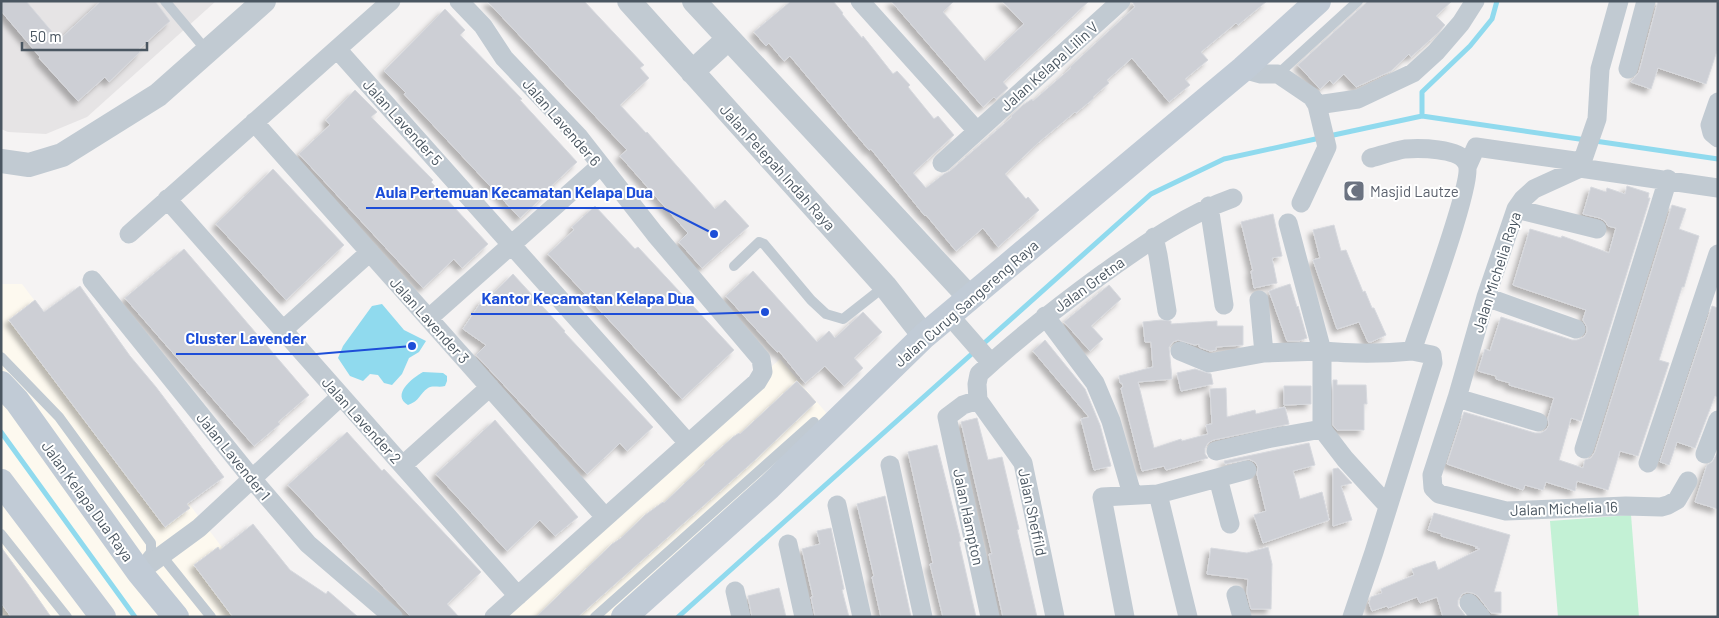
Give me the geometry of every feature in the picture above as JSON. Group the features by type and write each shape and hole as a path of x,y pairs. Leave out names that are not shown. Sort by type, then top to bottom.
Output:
{"main road":[{"name":"Jalan Curug Sangereng Raya","path":"624,617 654,577 769,487 924,336 953,319 970,298 1243,69 1318,1"},
{"name":"Jalan Kelapa Dua Raya","path":"1,384 17,401 138,570 176,617"},
{"path":"2,484 103,617"}],"street":[{"path":"1,161 29,165 62,155 158,95 264,1"},
{"path":"129,234 391,1"},
{"name":"Jalan Lavender 6","path":"459,1 483,26 504,58 579,137 654,234 761,359 763,372 757,382 688,443"},
{"name":"Jalan Pelepah Indah Raya","path":"629,1 886,286 924,336"},
{"path":"694,1 970,298"},
{"path":"860,1 977,132"},
{"name":"Jalan Kelapa Lilin V","path":"942,163 1121,1"},
{"path":"1319,113 1358,99 1412,73 1436,52 1461,23 1475,1"},
{"path":"1582,162 1597,119 1600,69 1619,1"},
{"path":"1628,68 1646,1"},
{"path":"692,72 728,39"},
{"name":"Jalan Lavender 5","path":"337,49 688,443"},
{"path":"1243,69 1261,74 1278,74 1312,97 1319,113 1326,147 1301,203"},
{"path":"1718,102 1710,125 1712,133 1718,138"},
{"name":"Jalan Lavender 3","path":"254,122 605,517"},
{"path":"1412,351 1461,206 1469,170 1468,165 1476,147 1582,162 1718,188"},
{"path":"1372,158 1405,149 1440,150 1459,155 1468,165"},
{"name":"Jalan Michelia Raya","path":"1434,488 1432,475 1457,398 1486,297 1516,209 1523,198 1534,189 1582,162"},
{"path":"429,318 600,166"},
{"path":"1584,449 1668,179"},
{"name":"Jalan Gretna","path":"978,400 977,384 986,357 1154,237 1209,206 1233,198"},
{"name":"Jalan Lavender 2","path":"167,199 518,596"},
{"path":"1209,206 1224,306"},
{"path":"1516,209 1597,229"},
{"path":"1288,223 1322,351 1322,429 1345,459 1388,506"},
{"path":"1154,237 1167,311"},
{"path":"283,330 370,252"},
{"path":"1648,463 1718,254"},
{"name":"Jalan Lavender 1","path":"92,280 253,480 308,544 393,617"},
{"path":"1486,297 1576,329"},
{"path":"1259,300 1264,353"},
{"path":"1045,316 1095,383 1112,421 1132,494"},
{"path":"953,319 986,357"},
{"path":"1180,351 1209,363 1264,353 1322,351 1353,354 1389,354 1412,351 1432,355 1433,363 1352,617"},
{"path":"403,465 490,387"},
{"path":"138,570 162,556 199,528 253,480 341,396"},
{"path":"1457,398 1538,422"},
{"name":"Jalan Hampton","path":"978,400 963,405 947,417 990,617"},
{"name":"Jalan Sheffild","path":"978,400 1023,462 1055,617"},
{"path":"1705,454 1718,420"},
{"path":"1216,451 1322,429"},
{"path":"494,617 688,443"},
{"path":"890,465 923,617"},
{"path":"1125,617 1102,497 1158,494 1248,470"},
{"path":"1218,478 1230,524"},
{"name":"Jalan Michelia 16","path":"1434,488 1438,494 1506,511 1668,505 1676,500 1688,481"},
{"path":"1158,494 1188,617"},
{"path":"836,505 862,617"},
{"path":"788,544 804,617"},
{"path":"734,591 741,617"},
{"path":"1236,595 1242,617"}],"lane":[{"path":"165,1 207,51"},
{"path":"1278,74 1358,1"},
{"path":"734,266 759,242 764,244 826,314 843,319 886,286"},
{"path":"2,357 60,417 151,543 151,552 138,570"},
{"path":"595,617 654,577 814,422"},
{"path":"1,534 68,617"},
{"path":"162,556 211,617"}],"shaded area":[{"path":"1,1 216,1 87,117 46,134 8,132 1,129"},
{"path":"1,284 22,284 259,596 286,617 1,617"},
{"path":"780,359 841,430 627,617 496,617"}],"green space":[{"path":"1631,515 1639,617 1558,617 1550,521"}],"water":[{"path":"382,304 404,330 426,341 419,352 409,358 402,374 392,385 384,383 378,375 370,374 363,381 350,376 338,358 343,346 372,306"},
{"path":"423,372 443,373 447,376 445,386 428,388 415,402 408,405 403,401 402,392 409,382"}],"building":[{"path":"1,1 26,1 59,40 101,1 155,1 170,21 138,50 140,52 109,82 105,77 78,101 39,58 1,11"},
{"path":"487,1 584,1 644,65 640,68 649,78 620,105 647,132 715,209 725,200 749,226 702,268 679,242 688,233 620,156 627,150"},
{"path":"791,1 833,1 893,74 897,71 910,85 908,87 934,119 938,116 954,135 913,173 926,188 950,171 1012,117 1023,105 1032,99 1033,101 1071,68 1135,7 1132,1 1267,1 1238,25 1236,23 1201,52 1208,60 1185,79 1190,85 1169,102 1132,58 1107,80 1109,83 1094,98 1039,142 1005,174 1026,199 1028,197 1039,210 998,247 983,228 956,251 790,56 784,61 769,43 766,46 754,32"},
{"path":"891,1 954,1 943,12 985,61 1024,24 1002,1 1089,1 1003,82 1008,88 983,107"},
{"path":"1368,1 1452,1 1436,16 1445,25 1439,32 1411,57 1409,54 1391,71 1356,87 1344,74 1333,84 1330,80 1320,89 1298,65"},
{"path":"1658,1 1718,1 1718,48 1706,84 1658,68 1651,89 1631,82 1639,72"},
{"path":"445,9 465,30 460,35 522,99 520,100 577,162 520,218 384,71"},
{"path":"355,90 377,112 371,117 433,180 431,182 488,244 462,268 454,259 423,288 299,154 330,125 326,120"},
{"path":"273,169 344,245 286,300 216,224"},
{"path":"1627,186 1649,193 1648,198 1650,198 1581,421 1571,418 1559,460 1583,468 1585,460 1591,458 1595,452 1672,205 1686,209 1679,229 1699,236 1659,360 1669,363 1638,456 1620,451 1608,490 1577,481 1575,491 1546,482 1543,490 1525,485 1523,490 1447,464 1464,412 1535,433 1541,433 1546,430 1549,425 1548,418 1554,398 1509,385 1510,383 1496,379 1496,376 1478,371 1485,349 1490,351 1501,317 1572,340 1584,337 1587,332 1587,327 1583,320 1586,310 1513,285 1530,229 1561,238 1562,236 1609,253 1616,228 1608,226 1600,218 1583,214 1591,187 1606,192 1607,188 1625,194"},
{"path":"595,206 635,249 638,247 734,350 682,399 548,254 574,230 572,227"},
{"path":"1273,214 1282,256 1272,258 1277,283 1254,288 1251,271 1253,271 1241,222"},
{"path":"1334,225 1341,251 1346,250 1363,292 1365,291 1386,335 1371,342 1368,342 1359,322 1337,329 1313,260 1320,258 1313,230"},
{"path":"184,249 309,395 278,422 280,424 254,446 125,298"},
{"path":"753,271 817,342 829,331 835,338 863,312 882,332 854,358 863,368 844,386 825,366 805,383 779,351 777,352 726,296"},
{"path":"513,274 564,332 653,427 627,451 620,443 587,474 476,355 486,345 463,329 483,299 485,301"},
{"path":"1290,284 1307,338 1299,341 1287,341 1269,291"},
{"path":"1109,285 1121,299 1091,326 1103,339 1090,351 1064,322"},
{"path":"80,286 130,356 156,387 224,477 187,504 190,508 165,527 9,320 35,300 44,312"},
{"path":"1712,306 1718,308 1718,397 1715,396 1695,448 1677,442 1669,465 1660,462"},
{"path":"1171,321 1171,324 1217,321 1217,326 1243,326 1243,345 1216,347 1216,350 1210,351 1199,347 1199,344 1195,345 1178,340 1169,347 1172,379 1138,382 1154,448 1181,439 1182,441 1208,434 1206,425 1212,424 1210,389 1226,388 1227,417 1255,410 1256,414 1285,407 1289,424 1213,440 1205,448 1205,454 1208,458 1166,470 1164,466 1142,471 1119,376 1153,367 1151,342 1145,342 1143,322"},
{"path":"1045,340 1085,389 1100,425 1111,466 1094,470 1081,419 1089,417 1033,351"},
{"path":"1195,369 1211,374 1213,384 1181,391 1177,373"},
{"path":"1333,380 1337,380 1337,385 1366,385 1367,404 1364,404 1364,430 1337,430 1333,425"},
{"path":"797,381 816,402 755,460 578,617 536,617 612,544 645,515 664,503 704,463 733,437 740,434"},
{"path":"1284,386 1311,386 1311,404 1284,405"},
{"path":"977,418 988,460 1002,457 1037,617 1003,617 989,554 992,554 961,422"},
{"path":"495,420 578,517 555,536 540,520 507,551 436,474"},
{"path":"347,432 382,471 384,469 481,572 447,604 459,617 411,617 288,485"},
{"path":"1309,443 1315,465 1293,471 1300,499 1322,492 1329,520 1263,543 1254,515 1266,511 1257,474 1258,467 1255,462 1249,459 1225,464 1224,461"},
{"path":"937,445 961,541 959,542 976,617 943,617 930,564 933,563 908,452"},
{"path":"1718,452 1718,509 1695,502 1707,465 1712,462"},
{"path":"1338,468 1352,483 1341,486 1352,520 1333,526 1333,469"},
{"path":"885,496 911,617 881,617 872,577 874,576 857,504"},
{"path":"1434,513 1510,535 1494,592 1501,592 1501,613 1491,613 1478,596 1467,592 1462,594 1458,600 1458,606 1465,615 1460,617 1443,617 1437,597 1420,603 1417,597 1388,608 1387,606 1372,611 1369,603 1371,597 1382,593 1381,589 1414,575 1412,569 1435,561 1438,570 1480,549 1428,530"},
{"path":"253,524 290,570 326,594 328,591 358,617 233,617 194,565 218,547 220,550"},
{"path":"831,528 844,589 842,590 849,617 815,616 811,597 813,597 802,549 820,544 817,531"},
{"path":"1,547 51,617 11,617 1,603"},
{"path":"1268,547 1272,564 1271,609 1251,609 1247,593 1248,579 1207,574 1211,548 1247,553"},
{"path":"779,588 786,617 752,617 748,596"}],"waterway":[{"path":"1422,116 1422,92 1470,46 1492,19 1497,1"},
{"path":"1329,136 1422,116 1586,140"},
{"path":"982,345 1151,194 1224,159 1320,138"},
{"path":"1595,141 1718,159"},
{"path":"678,617 975,351"},
{"path":"1,432 135,617"}],"place":[{"name":"Masjid Lautze","path":"1354,191"},
{"name":"Aula Pertemuan Kecamatan Kelapa Dua","path":"714,234"},
{"name":"Kantor Kecamatan Kelapa Dua","path":"765,312"},
{"name":"Cluster Lavender","path":"412,346"}]}
